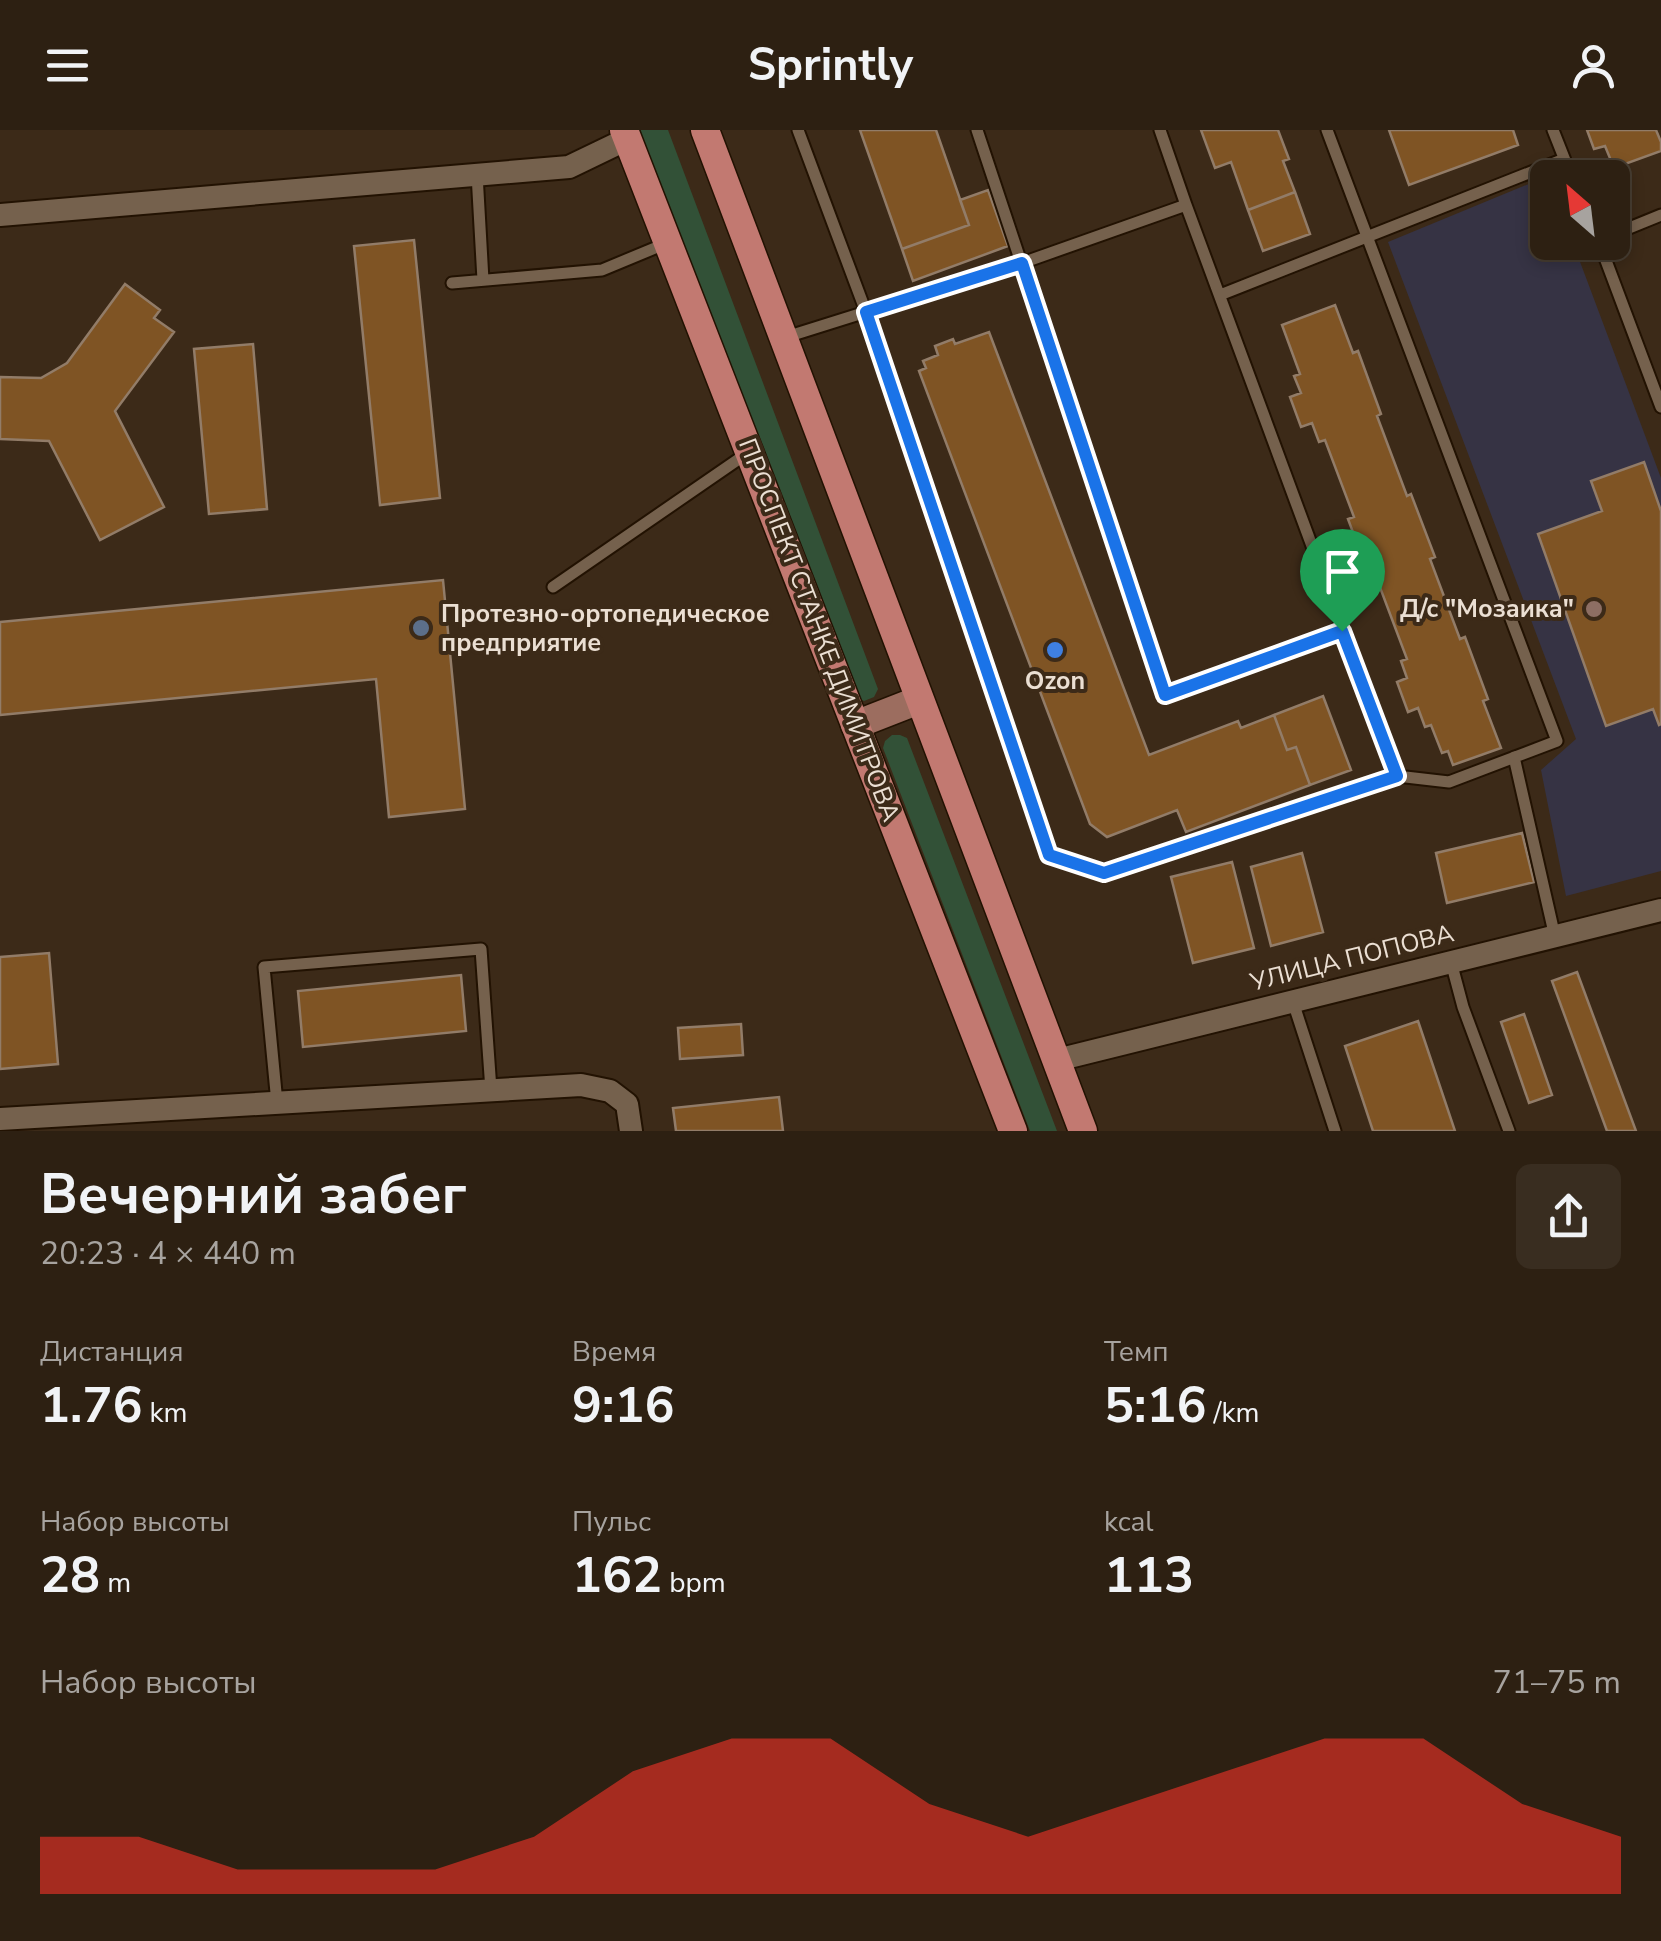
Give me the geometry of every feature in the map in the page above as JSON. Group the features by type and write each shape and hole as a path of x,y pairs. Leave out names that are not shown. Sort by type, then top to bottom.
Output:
{"main road":[{"path":"704,130 1083,1131"},
{"name":"ПРОСПЕКТ СТАНКЕ ДИМИТРОВА","path":"626,135 1013,1131"},
{"path":"856,724 920,700"}],"street":[{"path":"0,215 569,167 626,135"},
{"name":"УЛИЦА ПОПОВА","path":"1056,1060 1661,910"},
{"path":"0,1120 581,1086 610,1091 627,1104 631,1131"}],"lane":[{"path":"798,130 866,312 1049,855 1104,873 1397,776 1450,782 1556,741 1327,130"},
{"path":"977,130 1165,695 1342,631"},
{"path":"1160,130 1397,776"},
{"path":"1220,296 1564,159 1553,130"},
{"path":"477,174 483,280"},
{"path":"782,338 1022,263 1186,205"},
{"path":"1630,228 1661,215"},
{"path":"452,283 602,270 667,243"},
{"path":"1606,260 1661,407"},
{"path":"553,586 749,452"},
{"path":"1514,757 1555,937"},
{"path":"277,1103 264,967 482,950 492,1091"},
{"path":"1451,962 1463,1007 1508,1131"},
{"path":"1292,1000 1334,1131"}],"shaded area":[{"name":"Д/с \"Мозаика\"","path":"1530,183 1530,260 1579,260 1661,478 1661,871 1566,896 1541,770 1576,739 1388,242"}],"green space":[{"path":"640,130 668,130 878,689 874,697 864,701 855,697"},
{"path":"892,735 907,738 1057,1131 1030,1131 883,748"}],"building":[{"path":"860,130 936,130 969,225 902,249"},
{"path":"1201,130 1278,130 1289,159 1283,161 1295,192 1248,210 1231,162 1215,168"},
{"path":"1389,130 1513,130 1518,145 1409,185"},
{"path":"1587,130 1656,130 1661,142 1661,151 1630,162 1611,160 1605,146 1594,149"},
{"path":"988,190 1008,246 913,281 902,249 969,225 960,200"},
{"path":"1295,192 1310,234 1263,251 1248,210"},
{"path":"414,240 440,498 380,505 354,246"},
{"path":"125,284 160,310 154,318 174,332 115,411 164,507 100,540 49,441 0,439 0,377 41,378 67,363"},
{"path":"1335,305 1353,353 1358,351 1381,414 1377,416 1435,557 1430,559 1488,699 1483,701 1501,748 1453,765 1448,751 1442,753 1431,725 1425,727 1418,708 1408,712 1397,682 1407,678 1401,661 1407,659 1378,582 1372,584 1365,565 1355,569 1344,539 1354,535 1348,519 1354,517 1325,440 1319,442 1312,423 1301,427 1290,397 1301,393 1294,376 1300,374 1282,325"},
{"path":"989,332 1149,755 1238,721 1241,728 1274,715 1287,750 1296,747 1310,785 1186,832 1177,810 1107,837 1090,824 919,371 926,368 923,361 938,355 935,346 953,339 955,344"},
{"path":"253,344 267,509 209,514 194,349"},
{"path":"1644,462 1661,511 1661,724 1653,709 1606,726 1538,534 1602,511 1591,481"},
{"path":"443,580 465,809 389,817 376,679 0,715 0,622"},
{"path":"1323,696 1351,770 1310,785 1296,747 1287,750 1274,715"},
{"path":"1522,833 1534,882 1447,903 1436,853"},
{"path":"1302,853 1323,932 1271,946 1251,867"},
{"path":"1232,862 1254,948 1193,963 1171,877"},
{"path":"49,953 58,1064 0,1069 0,957"},
{"path":"1577,972 1636,1131 1607,1131 1552,981"},
{"path":"461,975 466,1031 303,1047 298,991"},
{"path":"1524,1014 1552,1095 1529,1103 1501,1022"},
{"path":"1418,1021 1455,1131 1373,1131 1345,1046"},
{"path":"741,1024 743,1055 680,1059 678,1028"},
{"path":"779,1097 783,1131 676,1131 673,1108"}],"place":[{"name":"Д/с \"Мозаика\"","path":"1594,609"},
{"name":"Протезно-ортопедическое предприятие","path":"421,628"},
{"name":"Ozon","path":"1055,650"}],"route":[{"path":"1022,263 1165,695 1342,631 1397,776 1104,873 1049,855 866,312 1022,263"}]}
